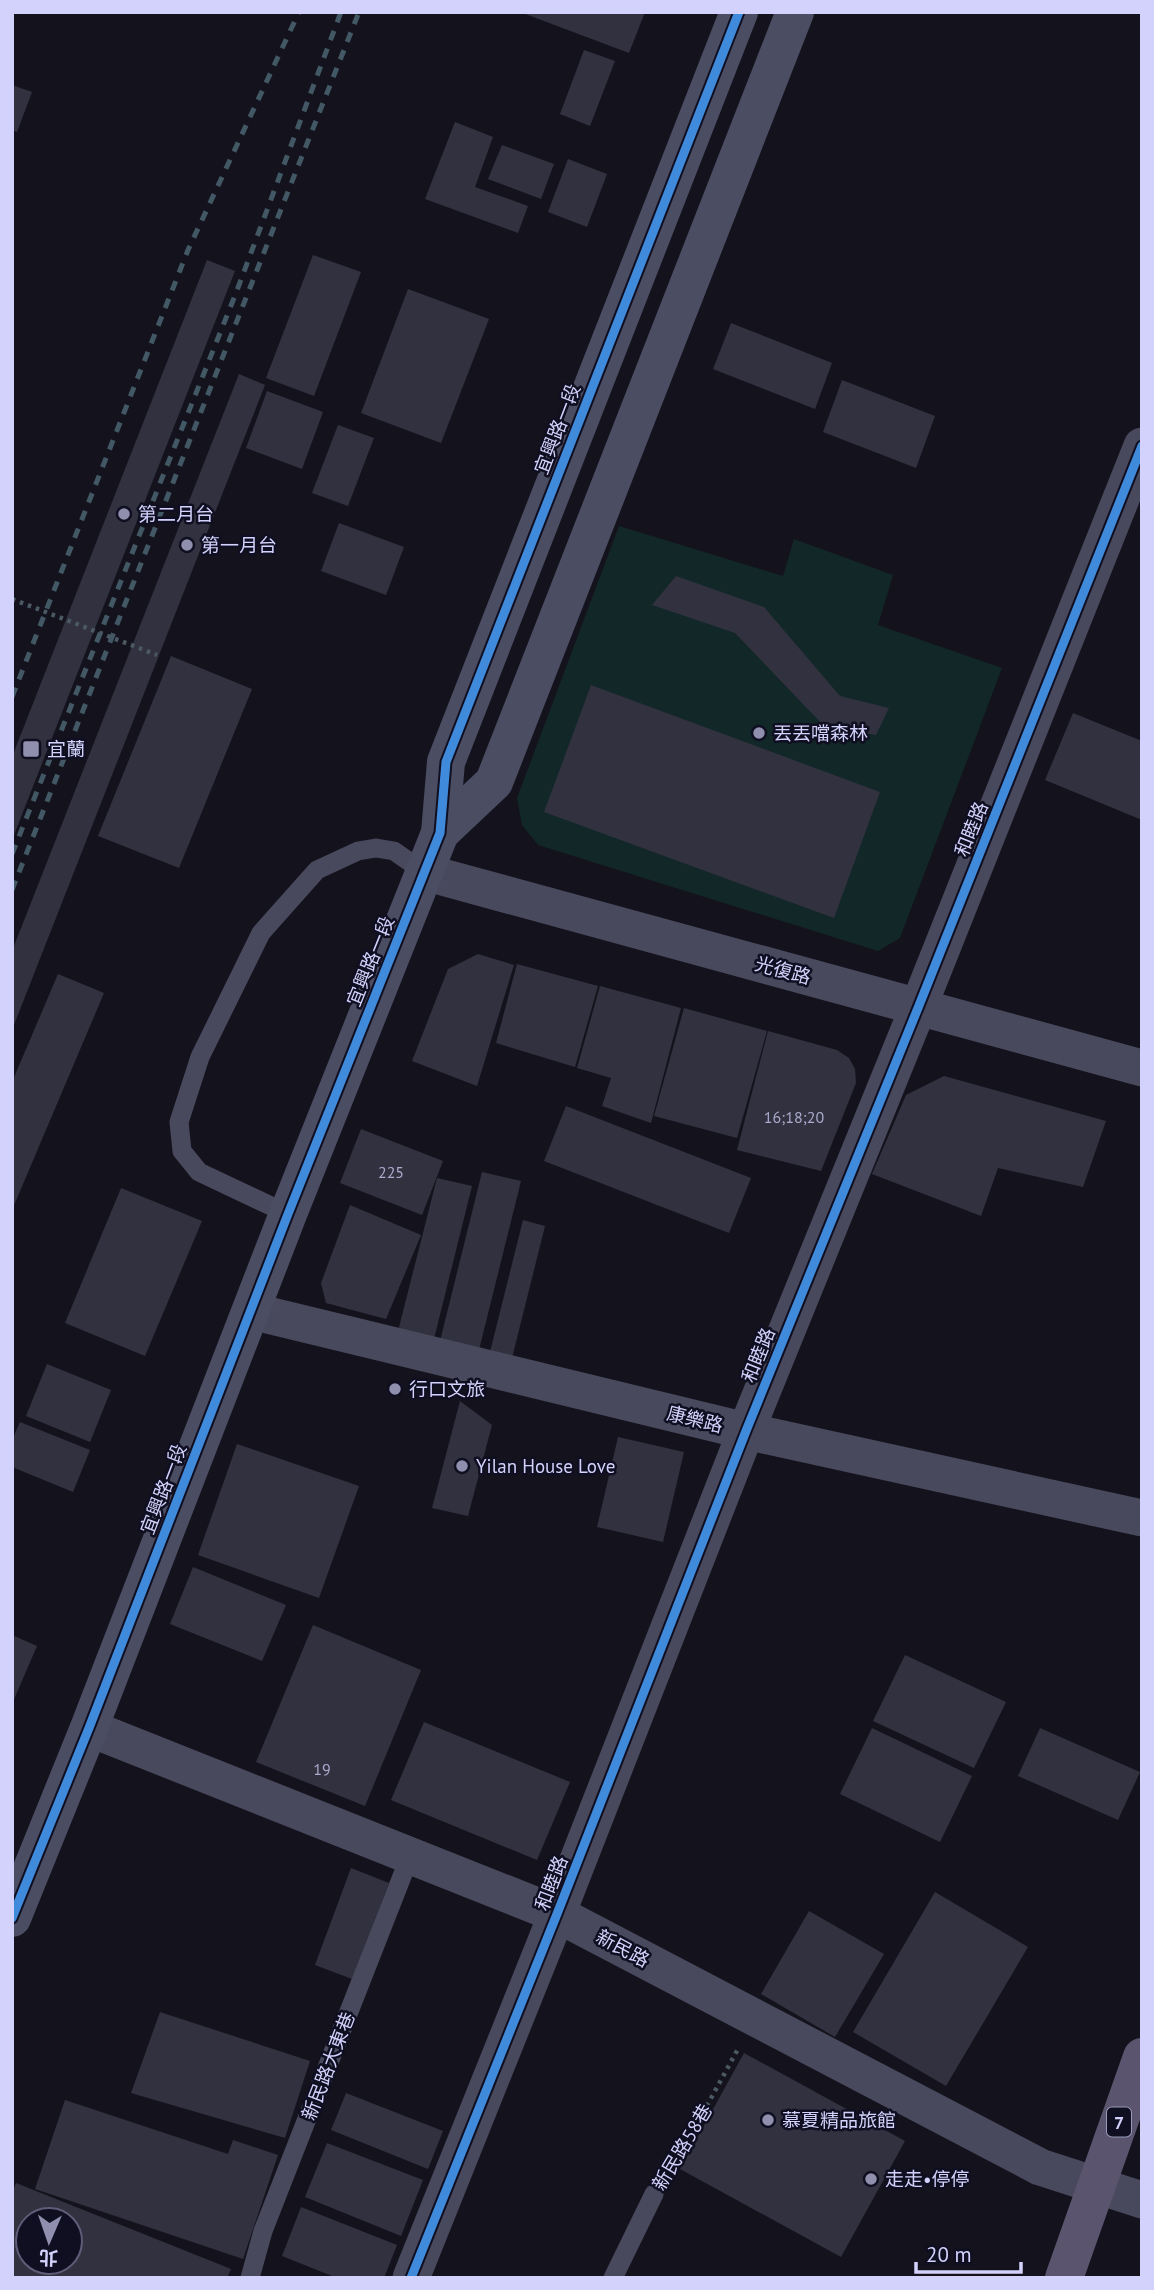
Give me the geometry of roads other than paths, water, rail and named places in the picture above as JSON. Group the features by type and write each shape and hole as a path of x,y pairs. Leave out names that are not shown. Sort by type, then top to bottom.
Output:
{"main road":[{"name":"7","path":"1064,2278 1142,2057"}],"street":[{"name":"宜興路一段","path":"12,1918 440,833 446,762 739,12"},
{"name":"宜興路一段","path":"440,833 494,782 795,12"},
{"name":"和睦路","path":"411,2278 746,1431 1142,446"},
{"name":"光復路","path":"424,872 1142,1068"},
{"name":"康樂路","path":"251,1311 746,1431 1142,1518"},
{"name":"新民路","path":"89,1728 557,1914 1040,2167 1142,2200"}],"lane":[{"path":"288,1214 199,1172 182,1151 179,1122 200,1058 261,933 317,870 358,851 376,848 394,851 424,872"},
{"name":"新民路大東巷","path":"250,2278 263,2231 411,1856"},
{"name":"新民路58巷","path":"613,2278 654,2194"}],"railway":[{"path":"12,697 188,250 299,12"},
{"path":"12,854 236,293 341,12"},
{"path":"12,890 359,12"}],"place":[{"name":"第二月台","path":"124,514"},
{"name":"第一月台","path":"187,545"},
{"name":"丟丟噹森林","path":"759,733"},
{"name":"宜蘭","path":"31,749"},
{"name":"行口文旅","path":"395,1389"},
{"name":"Yilan House Love","path":"462,1466"},
{"name":"慕夏精品旅館","path":"768,2120"},
{"name":"走走•停停","path":"871,2179"}]}
